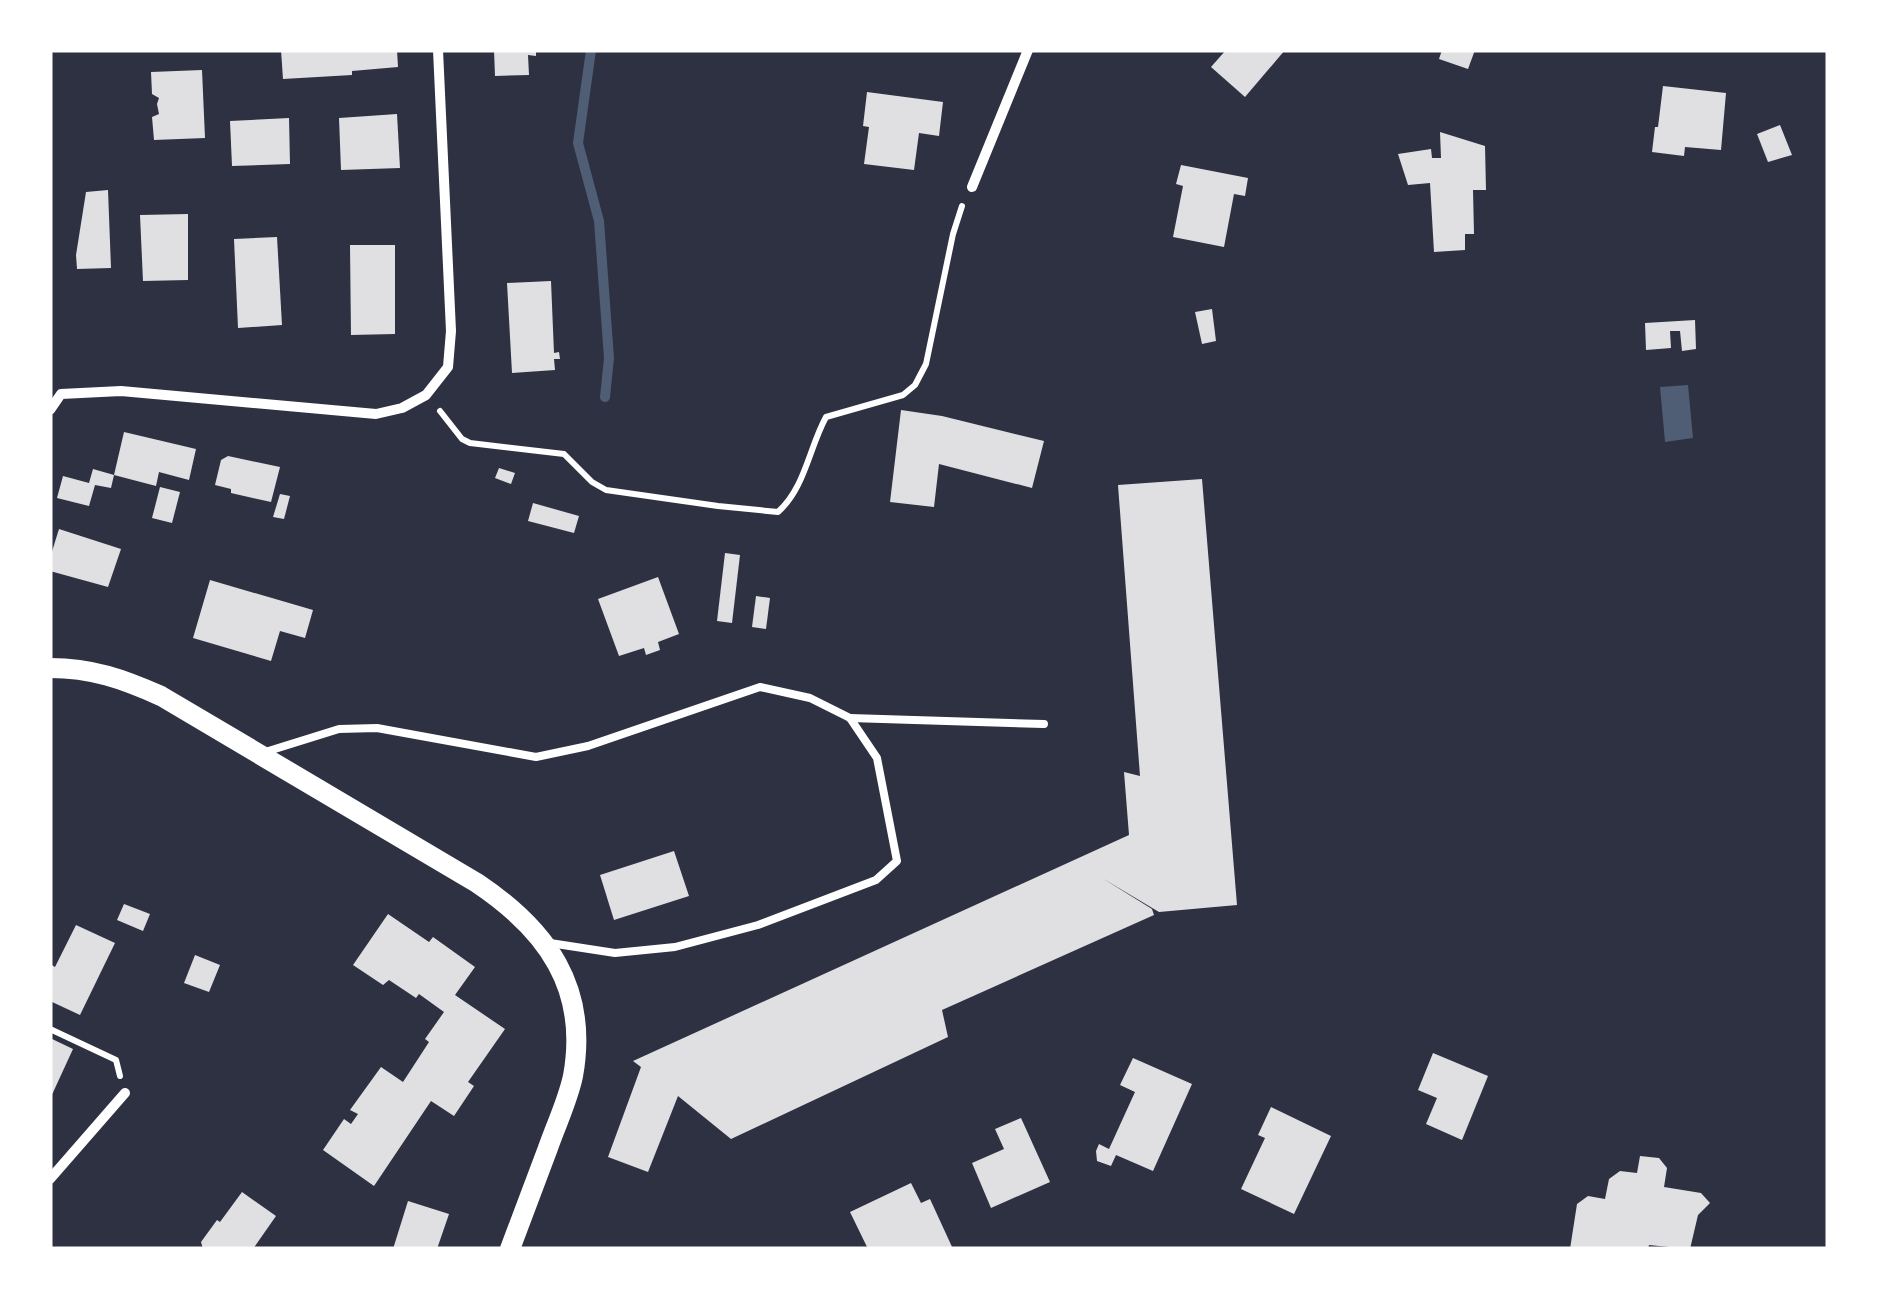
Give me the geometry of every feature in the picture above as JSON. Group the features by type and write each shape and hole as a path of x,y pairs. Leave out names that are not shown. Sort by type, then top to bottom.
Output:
{"main road":[{"path":"50,668 74,668 117,677 161,696 477,883 524,919 544,942 564,974 573,1002 576,1042 572,1077 510,1249"}],"street":[{"path":"50,410 56,393 121,392 376,414 402,408 426,395 448,367 451,330 438,50"},
{"path":"972,187 1028,50"},
{"path":"50,1178 125,1093"}],"lane":[{"path":"258,754 338,729 377,728 536,757 588,746 760,687 810,698 850,718 1044,724"},
{"path":"544,942 615,953 676,947 758,925 876,880 897,862 893,836 877,758 850,718"}],"path":[{"path":"426,395 470,444 564,454 592,482 606,490 778,512 788,502 826,418 904,395 914,385 926,364 953,234 972,187"},
{"path":"50,1030 116,1060 125,1093"}],"water":[{"path":"1688,385 1693,438 1665,442 1660,387"}],"building":[{"path":"281,50 397,50 398,67 352,71 352,75 283,79"},
{"path":"494,50 536,50 536,56 528,55 529,75 495,76"},
{"path":"1226,50 1285,50 1245,97 1211,67"},
{"path":"1442,50 1475,50 1468,69 1439,59"},
{"path":"202,70 205,138 154,140 152,117 159,114 159,98 152,94 151,72"},
{"path":"1663,86 1726,93 1721,150 1685,147 1684,156 1652,152"},
{"path":"867,92 943,102 939,136 919,133 914,170 864,164 869,127 863,126"},
{"path":"397,114 400,168 341,170 339,118"},
{"path":"289,118 290,164 232,166 230,121"},
{"path":"1780,125 1792,155 1768,162 1757,134"},
{"path":"1440,132 1485,146 1486,190 1473,190 1474,234 1465,234 1465,250 1434,252 1430,183 1408,185 1398,154 1431,149 1432,158 1441,158"},
{"path":"1181,165 1248,178 1245,196 1234,194 1224,247 1173,237 1183,186 1176,184"},
{"path":"108,190 111,268 77,269 86,192"},
{"path":"188,214 188,280 143,281 140,215"},
{"path":"277,237 282,325 238,328 234,239"},
{"path":"350,245 395,245 395,334 351,335"},
{"path":"551,281 554,353 559,352 560,359 554,359 555,370 512,373 507,283"},
{"path":"1212,309 1216,341 1202,344 1195,312"},
{"path":"1695,320 1696,349 1682,351 1680,331 1670,331 1671,348 1646,350 1645,323"},
{"path":"901,410 1044,441 1032,488 939,464 934,507 890,502"},
{"path":"124,432 196,449 189,480 159,472 156,486 114,475"},
{"path":"228,456 280,467 271,502 231,493 231,489 215,485 221,460"},
{"path":"499,468 515,473 511,484 495,478"},
{"path":"93,469 114,475 111,488 95,485 89,506 57,498 63,476 89,483"},
{"path":"1202,479 1237,905 1159,912 1102,878 1152,909 1154,915 942,1010 948,1037 731,1139 678,1096 648,1172 608,1157 641,1067 633,1061 1129,835 1124,772 1140,776 1118,485"},
{"path":"160,487 180,492 172,523 152,518"},
{"path":"280,494 290,496 284,519 273,517"},
{"path":"533,503 579,516 574,533 528,521"},
{"path":"59,529 121,549 108,587 50,571"},
{"path":"725,553 740,555 732,623 717,621"},
{"path":"658,577 679,634 658,642 660,650 646,655 644,648 619,656 598,599"},
{"path":"210,580 313,610 305,638 280,631 271,661 193,638"},
{"path":"756,596 770,598 766,629 752,627"},
{"path":"674,851 689,896 614,920 600,875"},
{"path":"124,904 150,914 143,931 117,920"},
{"path":"388,914 429,942 433,937 475,967 455,995 505,1029 468,1082 474,1086 454,1116 431,1101 374,1186 323,1150 344,1119 351,1124 358,1114 350,1110 381,1067 403,1082 444,1012 419,994 416,998 389,980 383,985 353,965"},
{"path":"76,925 115,943 80,1015 50,1001 50,964 55,967"},
{"path":"195,955 220,965 209,992 184,983"},
{"path":"50,1038 73,1049 50,1099"},
{"path":"1433,1053 1488,1076 1462,1140 1426,1124 1437,1098 1418,1090"},
{"path":"1133,1058 1192,1084 1153,1171 1116,1155 1111,1166 1097,1161 1099,1144 1109,1149 1135,1092 1120,1085"},
{"path":"1271,1107 1331,1136 1294,1214 1241,1189 1265,1138 1258,1135"},
{"path":"1021,1118 1050,1182 991,1208 972,1163 1004,1149 995,1129"},
{"path":"1640,1156 1659,1158 1667,1168 1664,1187 1701,1193 1710,1203 1698,1215 1690,1249 1649,1245 1648,1249 1570,1249 1577,1204 1588,1196 1605,1199 1609,1179 1620,1171 1637,1173"},
{"path":"911,1183 921,1203 930,1199 953,1249 868,1249 850,1212"},
{"path":"242,1192 276,1216 253,1249 203,1249 201,1242"},
{"path":"408,1201 449,1214 437,1249 393,1249"}],"waterway":[{"path":"591,50 578,143 599,221 609,358 605,397"}]}
